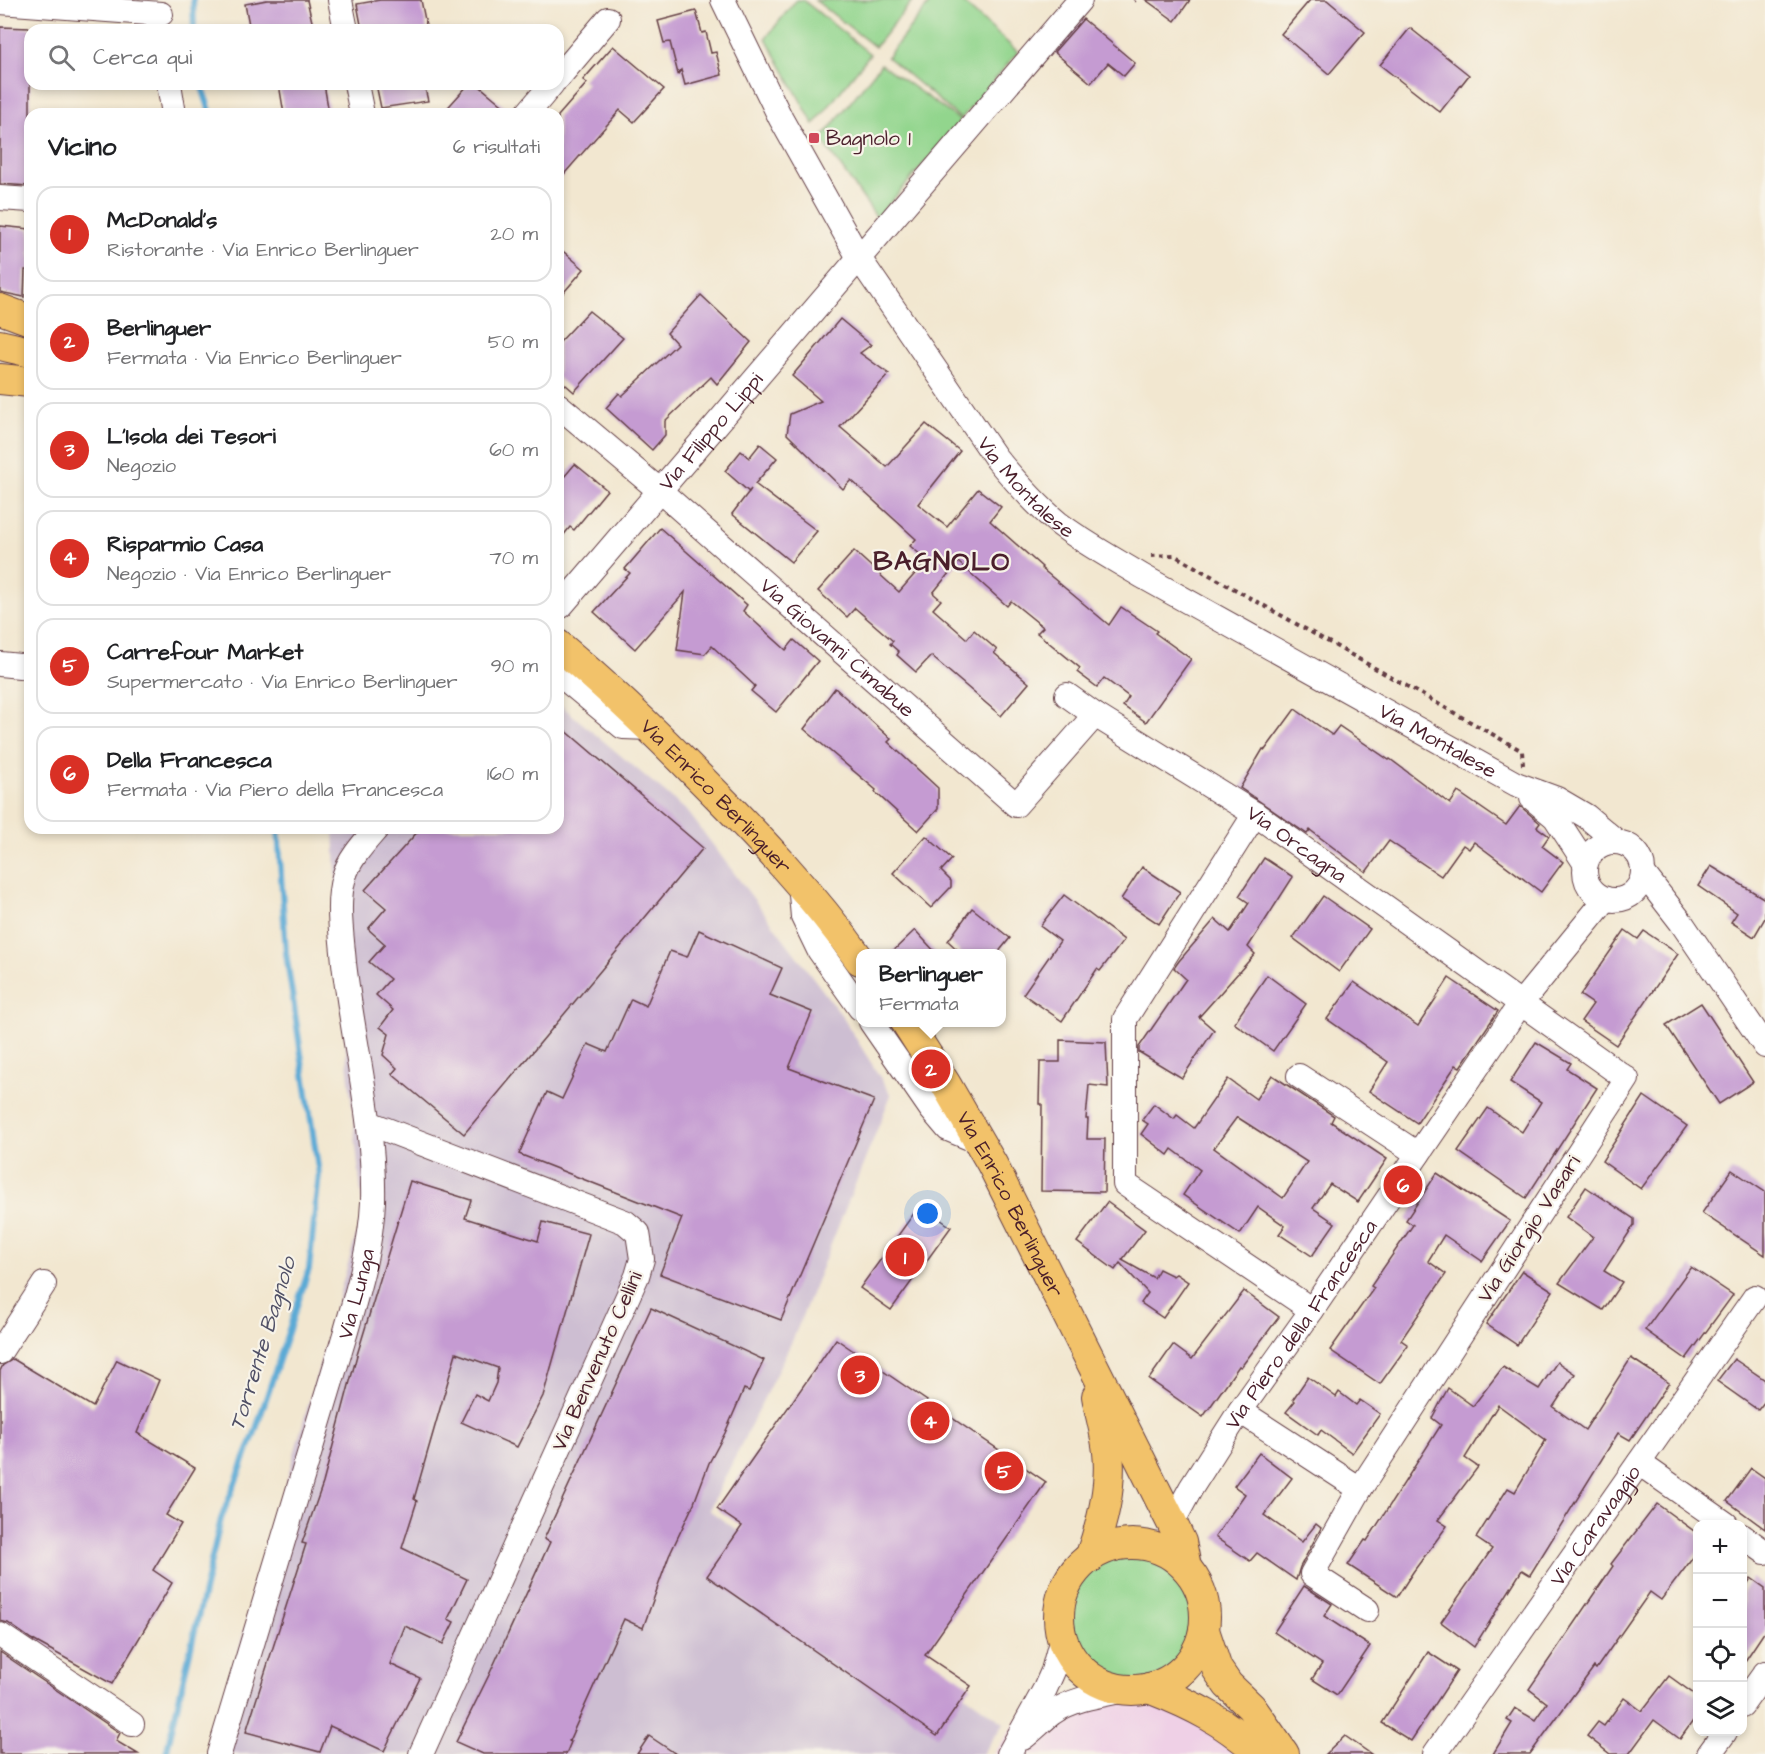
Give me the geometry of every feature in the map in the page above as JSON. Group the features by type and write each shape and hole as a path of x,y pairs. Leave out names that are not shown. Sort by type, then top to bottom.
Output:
{"main road":[{"path":"0,309 24,318"},
{"path":"0,345 24,351"},
{"path":"0,379 24,381"},
{"name":"Via Enrico Berlinguer","path":"564,650 650,728 746,824 800,883 856,954"},
{"name":"Via Enrico Berlinguer","path":"909,1027 945,1083 979,1142 1088,1358"},
{"path":"1088,1358 1181,1542 1186,1567"},
{"path":"1088,1358 1108,1452 1107,1495 1100,1531 1090,1557"},
{"path":"1138,1689 1169,1680 1186,1667 1198,1650 1204,1630 1205,1607 1198,1586 1186,1567 1169,1554 1150,1546 1129,1544 1108,1548 1090,1557 1074,1572 1064,1591 1059,1618 1062,1638 1071,1658 1086,1673 1105,1685 1138,1689 1194,1706 1229,1727 1261,1754"},
{"path":"1204,1630 1217,1669 1228,1685 1251,1707 1284,1754"}],"street":[{"path":"340,0 345,24"},
{"name":"Via Montalese","path":"723,0 781,118 859,258 996,458 1016,482 1058,522 1142,576 1557,799 1586,816 1616,842 1625,843 1639,855 1643,864 1643,873 1681,922 1765,1046"},
{"name":"Via Filippo Lippi","path":"564,603 1080,0"},
{"path":"0,2 161,15"},
{"path":"564,71 608,19"},
{"path":"170,90 173,108"},
{"path":"357,90 361,108"},
{"path":"532,108 547,90"},
{"path":"0,198 24,200"},
{"name":"Via Giovanni Cimabue","path":"564,410 660,491 1016,805 1095,715"},
{"path":"0,663 24,666"},
{"path":"564,679 623,728 650,728"},
{"name":"Via Orcagna","path":"1067,695 1095,715 1255,814 1521,1003"},
{"name":"Via Montalese","path":"1520,779 1555,817 1586,863 1586,881 1591,889 1681,922"},
{"path":"1255,814 1125,1019 1125,1184 1312,1310"},
{"name":"Via Lunga","path":"219,1754 363,1273 373,1203 369,1122 348,997 340,923 344,876 358,851 372,834"},
{"path":"1586,863 1590,854 1597,847 1606,842 1616,842"},
{"path":"1614,899 1637,889 1643,873"},
{"path":"800,883 803,917 819,950 856,1001"},
{"name":"Via Piero della Francesca","path":"1172,1523 1191,1488 1240,1411 1312,1310 1521,1003 1614,899"},
{"name":"Via Giorgio Vasari","path":"1367,1610 1312,1574 1360,1489 1627,1079 1521,1003"},
{"path":"873,1027 931,1109 948,1129 979,1142"},
{"path":"1299,1076 1418,1154"},
{"name":"Via Benvenuto Cellini","path":"369,1122 625,1222 638,1233 642,1259 637,1276 421,1754"},
{"path":"0,1353 44,1284"},
{"name":"Via Caravaggio","path":"1435,1754 1755,1297"},
{"path":"1240,1411 1360,1489"},
{"path":"1639,1463 1720,1520"},
{"path":"1747,1539 1765,1552"},
{"path":"0,1635 132,1724"},
{"path":"1013,1749 1053,1671 1062,1638"},
{"path":"1747,1699 1765,1673"},
{"path":"1013,1749 1054,1712 1089,1697 1138,1689"},
{"path":"1709,1754 1722,1736"}],"path":[{"path":"1146,556 1174,555 1522,751 1520,779"}],"shaded area":[{"path":"564,708 688,812 842,1016 891,1095 793,1339 709,1510 1004,1723 982,1754 209,1754 363,1211 342,1014 334,834 564,834"},
{"path":"1144,1697 1188,1714 1244,1754 994,1754 1018,1720 1094,1699"}],"green space":[{"path":"796,0 803,0 870,54 814,125 766,38"},
{"path":"815,0 913,0 875,47"},
{"path":"932,0 960,0 1018,52 961,119 887,57"},
{"path":"881,64 961,121 877,218 821,139"},
{"path":"1132,1552 1157,1557 1178,1571 1192,1592 1197,1617 1192,1642 1178,1663 1157,1677 1132,1682 1107,1677 1086,1663 1072,1642 1067,1617 1072,1592 1086,1571 1107,1557"}],"building":[{"path":"267,0 307,0 313,24 249,24 245,4"},
{"path":"380,0 421,0 426,24 361,24 357,4"},
{"path":"1146,0 1190,0 1175,21"},
{"path":"1310,0 1327,0 1365,32 1329,74 1281,34"},
{"path":"696,11 702,33 706,32 711,53 716,52 722,75 685,85 681,70 678,74 670,42 664,43 658,21"},
{"path":"1083,19 1135,63 1124,76 1108,63 1091,83 1054,52"},
{"path":"0,27 24,28 24,90 30,90 30,108 24,108 24,186 0,184"},
{"path":"1410,28 1469,75 1440,112 1380,65"},
{"path":"613,46 664,89 634,122 620,110 564,174 564,109 587,83 583,80"},
{"path":"280,90 325,90 328,108 283,108"},
{"path":"377,90 425,90 428,101 381,108"},
{"path":"464,90 484,90 506,108 447,108"},
{"path":"0,226 24,228 24,297 0,292"},
{"path":"564,252 584,269 564,292"},
{"path":"701,295 751,342 717,384 711,377 665,421 665,435 652,450 606,408 619,393 622,396 677,344 667,333"},
{"path":"589,311 623,338 574,392 564,383 564,338"},
{"path":"840,319 871,345 860,353 889,374 840,427 887,467 926,424 960,451 918,504 947,527 978,489 1001,507 990,521 1041,568 1109,625 1121,607 1157,631 1155,633 1191,659 1146,722 1123,706 1129,697 1104,678 1097,687 1077,672 1080,668 1037,633 1043,627 1011,601 1007,606 958,562 933,593 941,600 933,609 967,639 974,630 997,650 994,653 1029,683 1001,716 931,656 916,672 897,655 899,652 890,644 893,641 855,608 847,617 818,591 854,551 899,592 927,560 910,546 916,539 851,480 843,489 787,434 790,414 821,401 792,376"},
{"path":"760,444 777,458 755,484 817,531 791,562 732,514 749,492 725,471 741,451 749,458"},
{"path":"575,464 607,490 574,530 570,527 564,534 564,477"},
{"path":"660,528 747,605 743,611 786,650 794,640 818,661 776,712 751,691 755,686 712,646 705,654 677,650 685,592 635,649 594,612 630,573 625,569"},
{"path":"835,688 891,739 888,742 938,788 938,809 918,831 875,792 876,790 804,729"},
{"path":"1295,709 1332,735 1339,726 1390,759 1450,804 1458,792 1506,825 1520,806 1540,823 1537,827 1549,836 1542,846 1563,862 1541,892 1474,842 1469,849 1463,845 1441,876 1389,841 1366,872 1310,830 1307,834 1240,788 1263,749 1265,750"},
{"path":"564,729 703,848 464,1134 392,1074 397,1068 383,1055 389,1034 380,1027 393,1010 376,995 390,979 369,962 385,944 368,929 386,908 365,890 416,834 564,834"},
{"path":"926,836 952,859 941,871 951,881 951,887 931,908 893,873"},
{"path":"1264,858 1293,877 1248,947 1255,954 1199,1017 1214,1030 1182,1078 1139,1052 1139,1047 1186,979 1174,968 1215,919 1230,932 1249,903 1239,896"},
{"path":"1711,866 1765,899 1765,918 1754,937 1731,922 1737,913 1698,886"},
{"path":"1142,867 1180,892 1159,924 1121,899"},
{"path":"1064,895 1124,940 1100,971 1097,969 1062,1021 1023,994 1060,941 1040,926"},
{"path":"1323,896 1370,929 1339,972 1293,938"},
{"path":"972,908 1010,938 1001,949 957,949 948,941"},
{"path":"699,930 782,968 770,995 812,1012 789,1068 874,1100 781,1320 660,1274 682,1218 519,1154 547,1092 562,1099 588,1044 607,1052 631,999 646,1006 670,951 687,957"},
{"path":"915,930 932,949 895,949"},
{"path":"1625,930 1638,939 1644,931 1678,954 1616,1045 1581,1021 1593,1004 1580,995"},
{"path":"1267,975 1306,1004 1273,1051 1234,1023"},
{"path":"1449,978 1498,1011 1460,1067 1456,1065 1417,1123 1369,1091 1388,1062 1327,1019 1354,982 1418,1026"},
{"path":"1701,1003 1753,1082 1719,1104 1666,1025"},
{"path":"1060,1040 1106,1042 1108,1087 1089,1085 1086,1119 1088,1119 1087,1139 1105,1139 1104,1192 1041,1191 1040,1062 1060,1062"},
{"path":"1536,1042 1571,1063 1567,1069 1597,1088 1526,1198 1458,1151 1488,1108 1522,1132 1541,1102 1510,1082"},
{"path":"1272,1075 1334,1116 1331,1122 1387,1159 1358,1202 1330,1184 1313,1208 1335,1223 1312,1256 1279,1234 1285,1226 1258,1207 1240,1234 1183,1195 1200,1170 1172,1149 1168,1155 1141,1134 1148,1124 1142,1120 1154,1104 1174,1119 1177,1115 1194,1128 1228,1079 1256,1099","holes":["1237,1117 1307,1162 1283,1198 1214,1148"]},
{"path":"1644,1096 1687,1126 1641,1189 1602,1161"},
{"path":"1732,1170 1765,1192 1765,1255 1702,1213"},
{"path":"1437,1173 1510,1221 1482,1261 1444,1235 1428,1261 1446,1274 1401,1340 1408,1345 1380,1384 1330,1350 1374,1288 1371,1286 1413,1225 1406,1220"},
{"path":"410,1181 471,1200 465,1218 538,1241 543,1222 589,1234 543,1396 517,1447 461,1422 475,1394 488,1401 496,1383 498,1368 456,1353 414,1499 417,1501 402,1548 467,1579 448,1619 454,1622 443,1644 405,1626 390,1664 420,1678 384,1751 330,1726 320,1752 246,1732 306,1544 302,1543 323,1483 357,1355"},
{"path":"1586,1187 1634,1219 1634,1225 1604,1271 1622,1282 1603,1310 1559,1283 1593,1237 1566,1217"},
{"path":"1107,1202 1145,1230 1122,1260 1154,1278 1159,1269 1173,1276 1176,1274 1188,1282 1163,1318 1141,1303 1148,1293 1120,1263 1115,1270 1077,1242"},
{"path":"920,1205 951,1227 891,1310 860,1288"},
{"path":"1691,1267 1733,1295 1686,1359 1645,1330"},
{"path":"1522,1271 1553,1291 1517,1345 1486,1324"},
{"path":"1244,1291 1279,1317 1241,1367 1239,1366 1203,1417 1149,1379 1173,1345 1192,1359"},
{"path":"651,1308 764,1360 749,1391 744,1389 709,1463 694,1503 669,1556 643,1628 624,1619 569,1741 571,1742 566,1754 483,1754 456,1742 550,1542 544,1539"},
{"path":"836,1339 1046,1482 925,1655 971,1686 937,1736 707,1576 742,1526 717,1509"},
{"path":"1631,1358 1669,1383 1630,1440 1618,1433 1530,1575 1522,1570 1474,1647 1441,1622 1492,1549 1476,1538 1508,1488 1515,1492 1546,1440 1498,1405 1465,1458 1478,1467 1438,1520 1447,1526 1397,1597 1348,1565 1365,1540 1367,1541 1441,1425 1432,1418 1448,1388 1473,1406 1503,1367 1539,1389 1557,1362 1575,1374 1553,1407 1585,1430"},
{"path":"13,1359 93,1407 117,1360 159,1380 137,1433 195,1468 166,1515 181,1524 153,1570 172,1583 112,1684 31,1639 8,1623 0,1621 0,1371 3,1365"},
{"path":"1734,1359 1765,1380 1765,1401 1758,1410 1717,1381"},
{"path":"1308,1377 1336,1397 1339,1392 1356,1405 1360,1400 1380,1414 1352,1453 1321,1430 1318,1435 1286,1412"},
{"path":"1259,1453 1292,1478 1264,1515 1302,1542 1316,1524 1321,1528 1300,1567 1296,1580 1257,1553 1250,1561 1215,1537 1245,1494 1234,1486"},
{"path":"1751,1468 1765,1478 1765,1529 1727,1501"},
{"path":"1657,1504 1693,1530 1693,1558 1661,1600 1650,1592 1596,1669 1594,1667 1530,1754 1493,1754 1512,1723 1507,1720 1515,1708 1535,1720 1547,1703 1529,1689 1613,1566 1611,1564"},
{"path":"1751,1578 1765,1588 1765,1631 1747,1658 1747,1628 1747,1584"},
{"path":"1304,1586 1332,1604 1324,1616 1370,1646 1337,1695 1312,1679 1322,1664 1274,1632"},
{"path":"0,1652 120,1733 116,1741 138,1754 0,1754"},
{"path":"1428,1652 1457,1671 1411,1741 1382,1723"},
{"path":"1669,1676 1693,1693 1693,1721 1680,1739 1654,1720 1629,1754 1610,1754 1587,1736 1598,1722 1604,1726 1624,1698 1642,1711"},
{"path":"649,1736 676,1754 637,1754"},
{"path":"1345,1736 1371,1754 1326,1754"}],"waterway":[{"name":"Torrente Bagnolo","path":"193,0 194,24"},
{"name":"Torrente Bagnolo","path":"203,90 209,108"},
{"name":"Torrente Bagnolo","path":"166,1754 221,1519 254,1435 309,1269 319,1174 286,953 278,834"}],"place":[{"name":"Bagnolo 1","path":"814,138"},
{"name":"Berlinguer","path":"931,1069"},
{"name":"Della Francesca","path":"1403,1185"},
{"name":"McDonald's","path":"905,1257"},
{"name":"L'Isola dei Tesori","path":"860,1375"},
{"name":"Risparmio Casa","path":"930,1421"},
{"name":"Carrefour Market","path":"1004,1471"}],"district":[{"name":"BAGNOLO","path":"942,562"}]}
